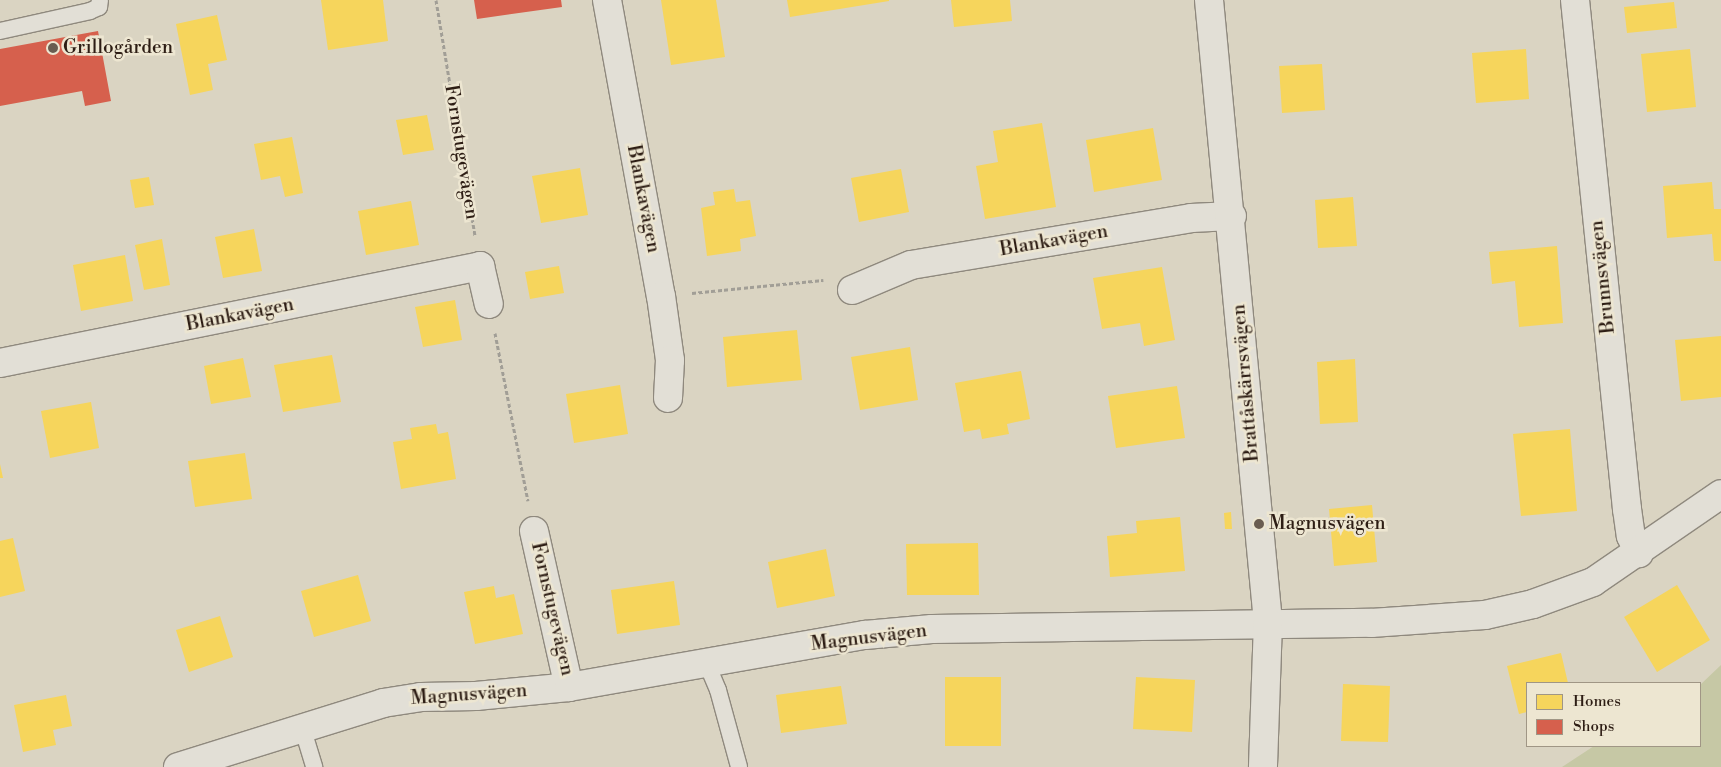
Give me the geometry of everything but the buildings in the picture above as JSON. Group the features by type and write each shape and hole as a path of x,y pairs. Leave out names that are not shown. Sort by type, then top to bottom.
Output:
{"street":[{"name":"Blankavägen","path":"607,0 661,296 670,360 668,398"},
{"name":"Brattåskärrsvägen","path":"1210,0 1232,216 1268,622 1263,767"},
{"name":"Brunnsvägen","path":"1575,0 1626,509 1632,536 1639,553"},
{"name":"Blankavägen","path":"852,290 911,265 1191,218 1232,216"},
{"path":"480,266 489,304"},
{"name":"Blankavägen","path":"0,363 480,266"},
{"name":"Magnusvägen","path":"178,767 303,730 383,703 421,696 476,696 569,687 865,635 932,629 1268,622 1371,623 1485,615 1564,594 1593,582 1639,553 1721,494"},
{"name":"Fornstugevägen","path":"534,531 569,687"}],"lane":[{"path":"0,31 90,11 99,7 100,0"},
{"path":"707,664 718,690 739,767"},
{"path":"303,730 314,767"}],"path":[{"name":"Fornstugevägen","path":"436,0 480,266"},
{"path":"661,296 820,280 852,290"},
{"path":"489,304 534,531"}],"green space":[{"path":"1721,665 1721,767 1562,767 1592,747 1701,747 1701,684"}],"place":[{"name":"Grillogården","path":"53,48"},
{"name":"Magnusvägen","path":"1259,524"}]}
